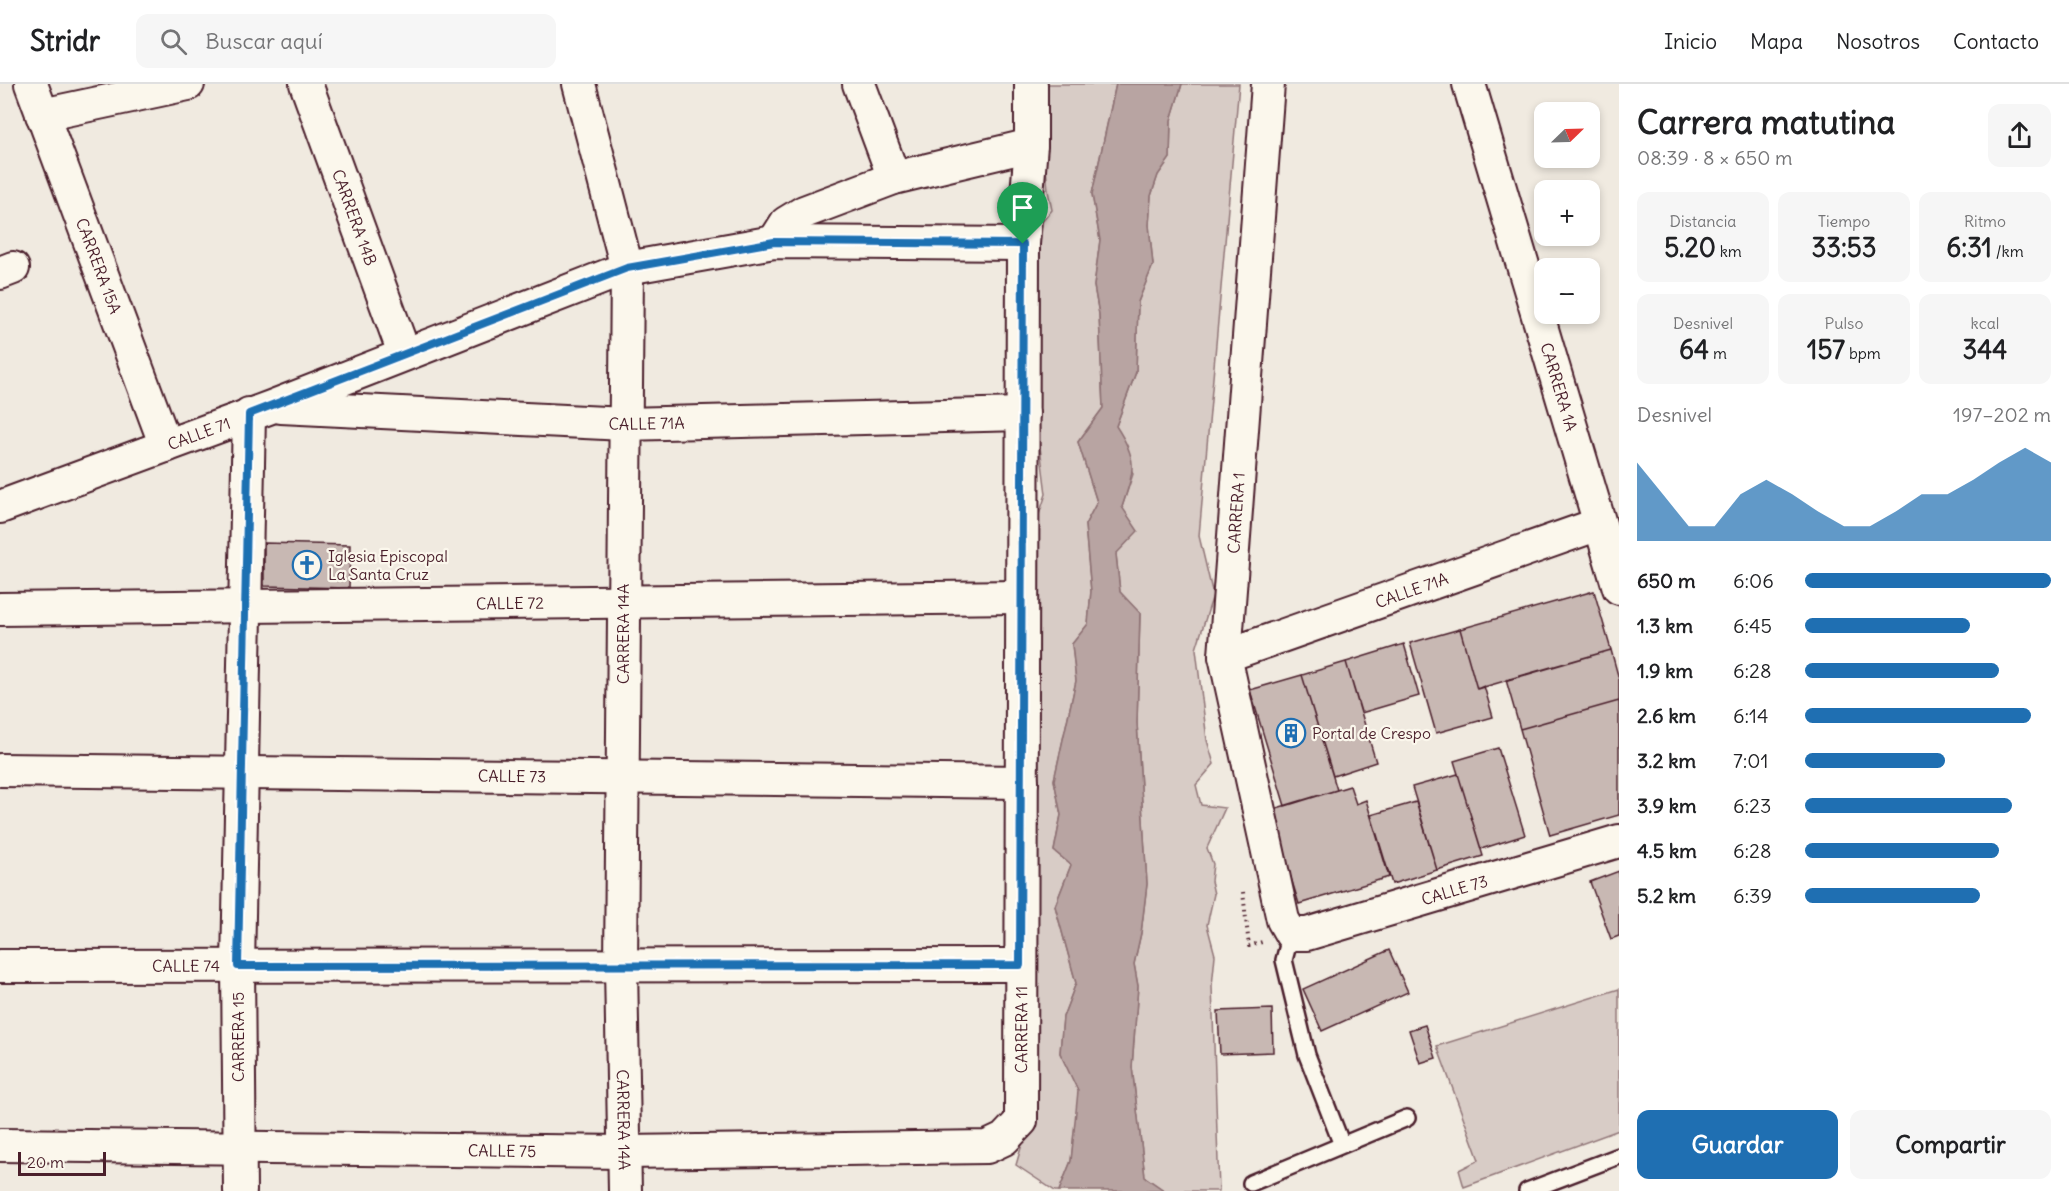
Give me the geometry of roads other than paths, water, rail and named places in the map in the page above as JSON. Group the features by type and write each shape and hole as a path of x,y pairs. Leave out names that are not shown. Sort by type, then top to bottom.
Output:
{"street":[{"name":"CARRERA 15A","path":"31,84 166,446"},
{"path":"42,115 188,84"},
{"name":"CARRERA 14B","path":"306,84 404,353"},
{"name":"CARRERA 14A","path":"579,84 627,268 621,967 625,1191"},
{"path":"858,84 894,178"},
{"name":"CARRERA 11","path":"1004,1139 1021,1121 1020,597 1023,244 1031,145 1031,84"},
{"name":"CARRERA 1","path":"1268,84 1225,656 1283,920 1291,934"},
{"name":"CARRERA 1A","path":"1469,84 1619,588"},
{"path":"774,242 786,223 804,212 894,178 1031,145"},
{"name":"CALLE 71","path":"0,507 260,411 627,268 774,242 1023,244"},
{"name":"CALLE 71A","path":"260,411 625,424 1023,414"},
{"name":"CARRERA 15","path":"240,1191 238,966 245,605 260,411"},
{"name":"CALLE 71A","path":"1225,656 1599,524"},
{"name":"CALLE 72","path":"0,609 1020,597"},
{"name":"CALLE 73","path":"0,770 1022,782"},
{"name":"CALLE 73","path":"1291,934 1307,934 1619,841"},
{"name":"CALLE 74","path":"0,966 1020,965"},
{"name":"CALLE 75","path":"0,1145 625,1152 987,1147 1004,1139"}],"lane":[{"path":"1291,934 1284,960 1304,1044 1342,1145"},
{"path":"1251,1183 1407,1118"},
{"path":"1527,1191 1619,1156"}],"place":[{"name":"Iglesia Episcopal La Santa Cruz","path":"307,565"},
{"name":"Portal de Crespo","path":"1291,733"}]}
